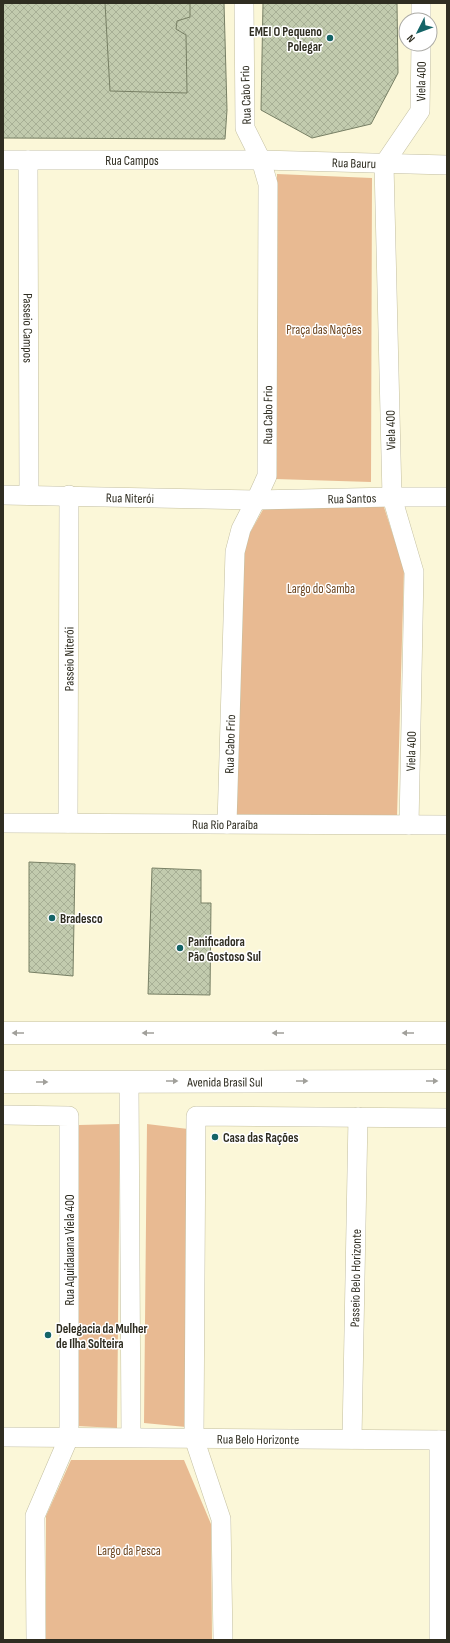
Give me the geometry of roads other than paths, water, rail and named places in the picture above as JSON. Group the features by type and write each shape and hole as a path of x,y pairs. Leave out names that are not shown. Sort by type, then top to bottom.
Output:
{"main road":[{"path":"3,1033 447,1033"},
{"name":"Avenida Brasil Sul","path":"3,1082 447,1081"}],"street":[{"name":"Rua Cabo Frio","path":"227,824 235,552 241,529 267,476 268,184 261,160 245,128 244,3"},
{"name":"Viela 400","path":"409,825 414,572 392,497 384,164 420,111 421,52"},
{"name":"Rua Campos","path":"3,160 261,160"},
{"name":"Passeio Campos","path":"28,160 29,495"},
{"name":"Rua Bauru","path":"261,160 447,165"},
{"name":"Rua Niterói","path":"3,495 69,495 256,500"},
{"name":"Passeio Niterói","path":"68,823 69,495"},
{"name":"Rua Santos","path":"256,500 447,497"},
{"name":"Rua Rio Paraíba","path":"3,823 447,825"},
{"path":"129,1082 131,1437"},
{"name":"Rua Aquidauana Viela 400","path":"3,1116 69,1116 69,1437 35,1516 36,1640"},
{"path":"223,1640 221,1519 194,1438 196,1116 447,1118"},
{"name":"Passeio Belo Horizonte","path":"352,1439 358,1117"},
{"name":"Rua Belo Horizonte","path":"3,1437 443,1440"},
{"path":"439,1640 443,1440"}],"place":[{"name":"EMEI O Pequeno Polegar","path":"330,38"},
{"name":"Bradesco","path":"52,918"},
{"name":"Panificadora Pão Gostoso Sul","path":"180,948"},
{"name":"Casa das Rações","path":"215,1137"},
{"name":"Delegacia da Mulher de Ilha Solteira","path":"48,1335"}],"park label":[{"name":"Praça das Nações","path":"324,329"},
{"name":"Largo do Samba","path":"321,588"},
{"name":"Largo da Pesca","path":"129,1550"}]}
